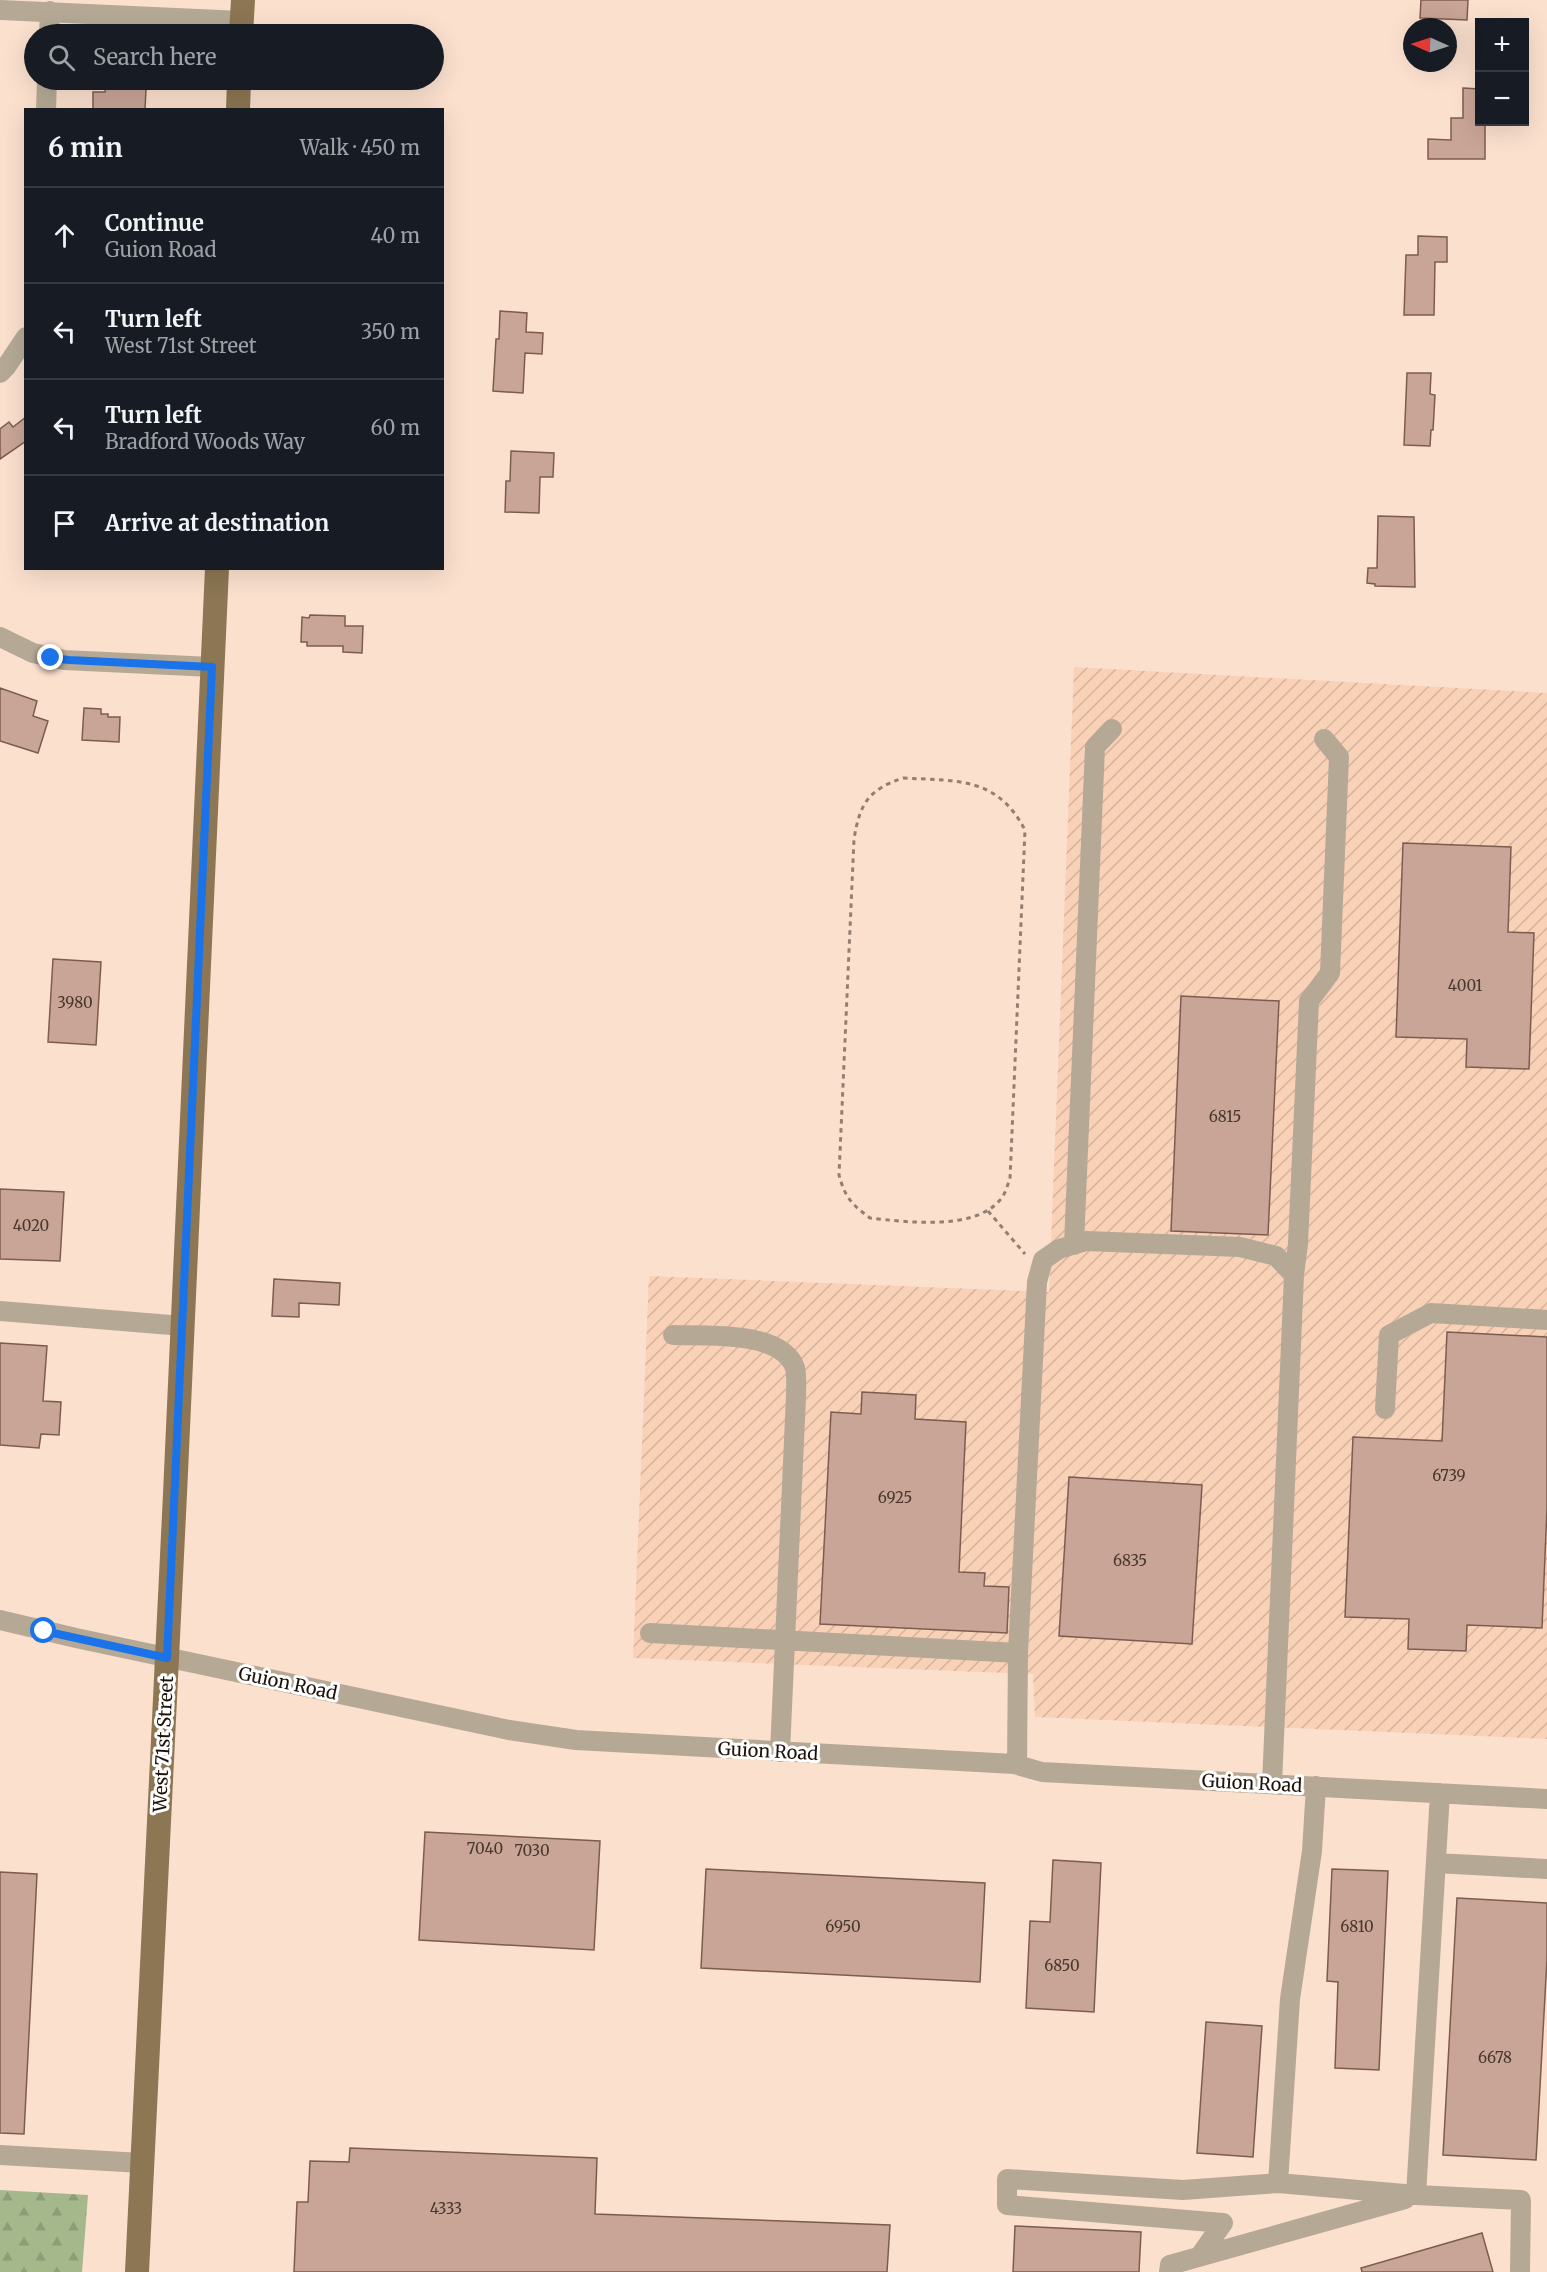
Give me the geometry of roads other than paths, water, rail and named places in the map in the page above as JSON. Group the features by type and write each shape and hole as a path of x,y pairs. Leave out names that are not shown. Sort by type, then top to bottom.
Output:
{"main road":[{"path":"238,108 239,90"},
{"name":"West 71st Street","path":"137,2272 217,570"}],"street":[{"path":"0,9 242,19"},
{"path":"49,24 50,11"},
{"path":"46,108 47,90"},
{"path":"0,373 24,340"},
{"path":"0,637 33,653 64,660 212,667"},
{"path":"1074,1245 1095,747 1112,729"},
{"path":"1272,1784 1294,1275 1299,1244 1309,1001 1330,973 1339,758 1324,739"},
{"path":"1017,1765 1018,1653 1037,1282 1043,1260 1059,1249 1086,1241 1240,1247 1276,1256 1294,1275"},
{"path":"0,1311 183,1326"},
{"path":"1385,1409 1389,1335 1431,1313 1547,1320"},
{"path":"673,1335 755,1339 783,1352 795,1367 796,1396 780,1752"},
{"name":"Guion Road","path":"0,1620 167,1658 542,1736 601,1742 1017,1765 1042,1772 1547,1799"},
{"path":"650,1633 1018,1653"},
{"path":"1278,2183 1290,2000 1312,1851 1316,1786"},
{"path":"1416,2195 1440,1793"},
{"path":"1436,1863 1547,1869"},
{"path":"0,2155 142,2163"},
{"path":"1199,2257 1224,2223 1007,2205 1008,2179 1183,2190 1278,2183 1416,2195 1521,2200 1520,2272"},
{"path":"1169,2272 1170,2265 1416,2195"}]}
